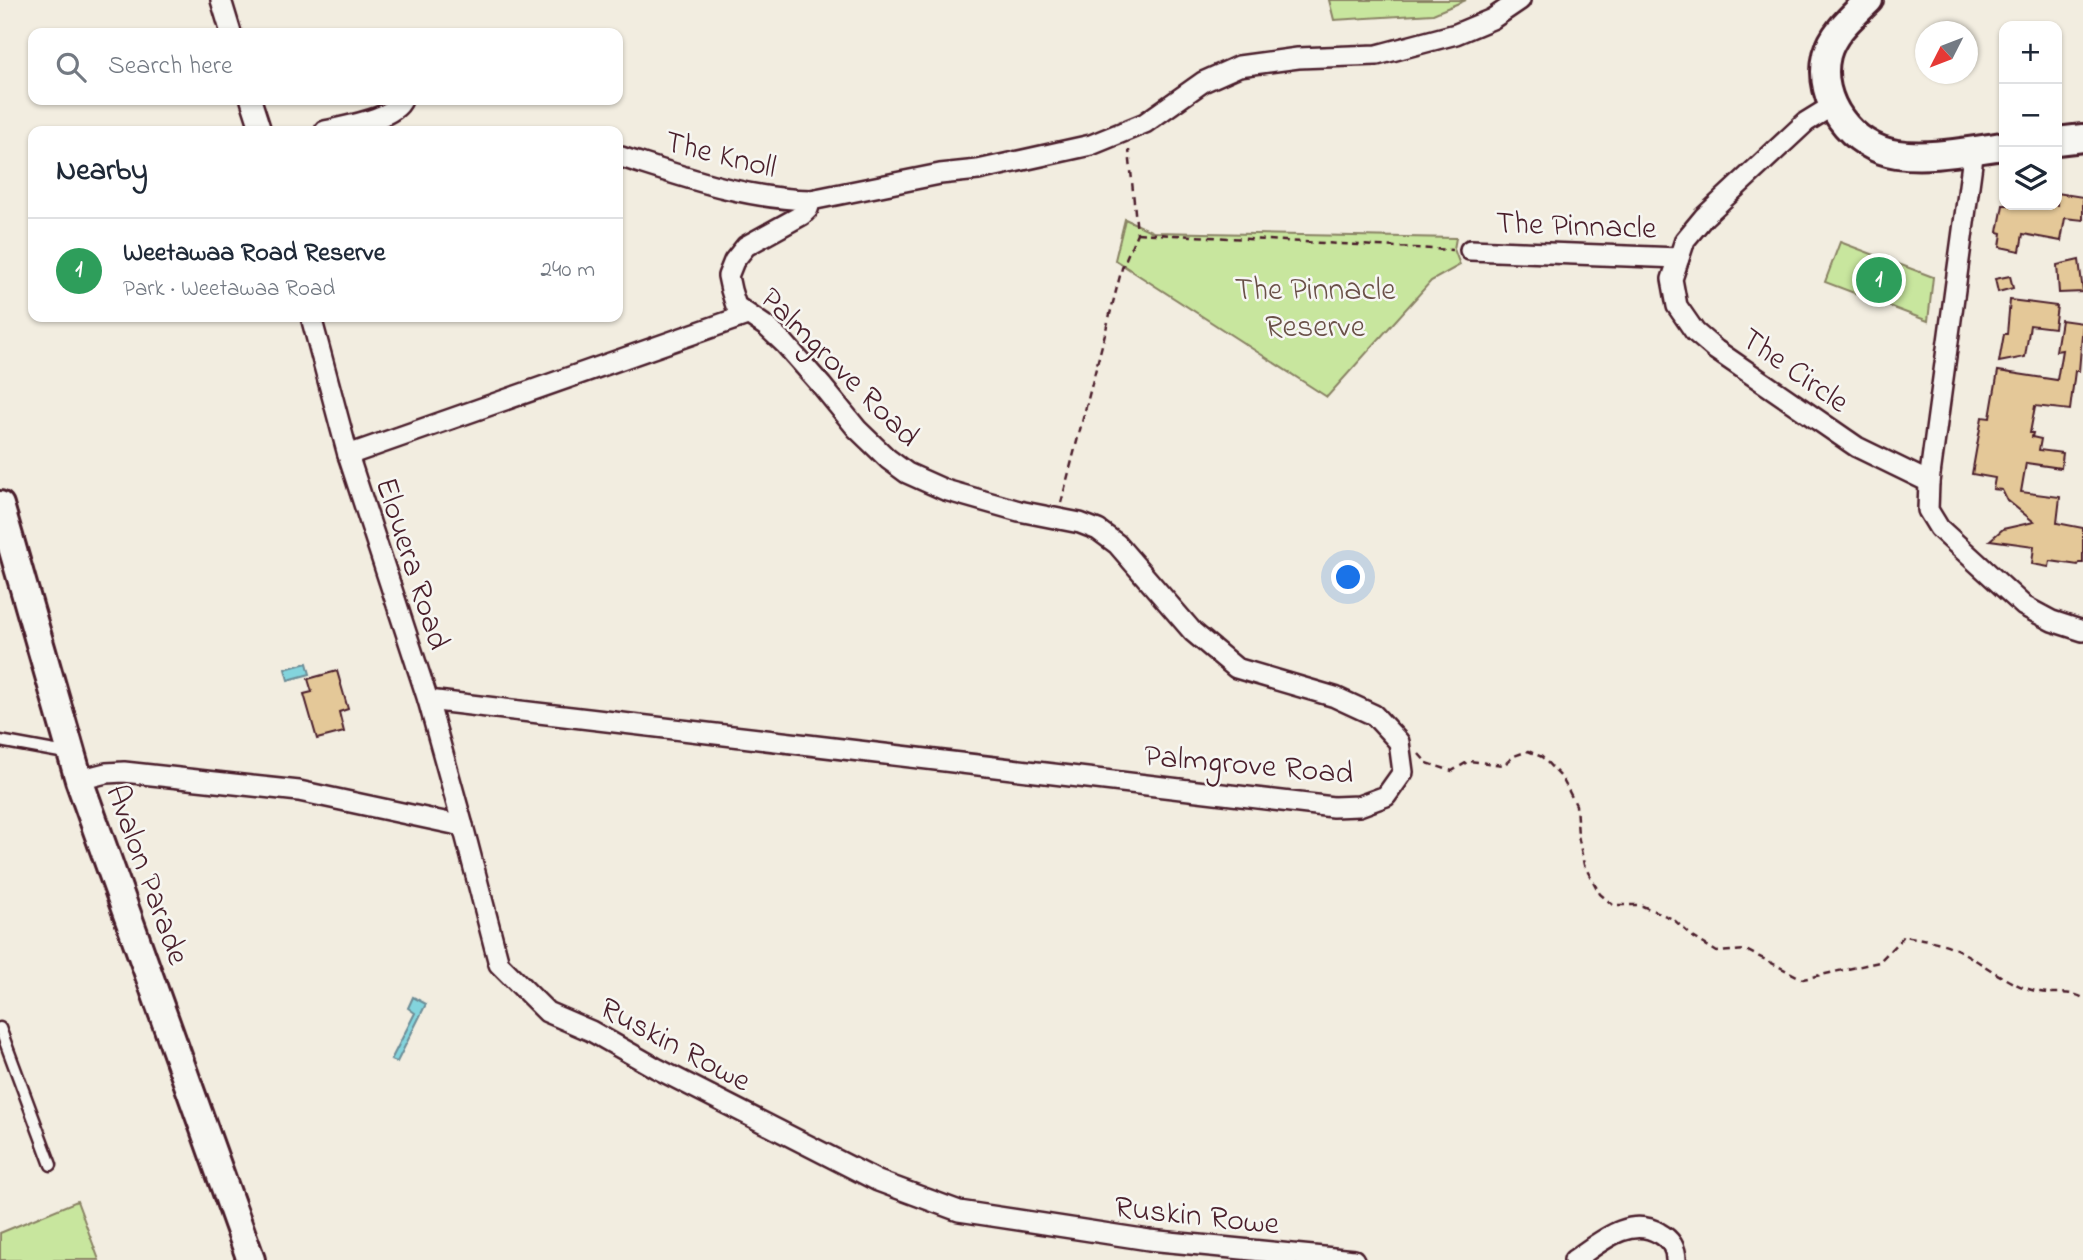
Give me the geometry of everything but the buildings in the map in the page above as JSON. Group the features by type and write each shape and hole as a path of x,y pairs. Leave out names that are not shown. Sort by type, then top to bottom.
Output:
{"street":[{"path":"221,0 229,28"},
{"path":"811,200 940,174 978,170 1091,145 1145,123 1203,82 1239,66 1298,58 1377,55 1456,34 1492,19 1520,0"},
{"path":"1869,0 1838,31 1827,55 1826,78 1832,106 1846,127 1866,144 1894,154 1914,155 1999,146"},
{"path":"253,105 259,126"},
{"path":"343,126 387,114 400,105"},
{"name":"The Circle","path":"1832,106 1806,122 1704,217 1685,240 1672,279 1678,306 1695,332 1716,350 1857,447 1929,482"},
{"path":"2062,140 2083,138"},
{"path":"1974,149 1927,510 1940,528 2024,606 2052,621 2083,631"},
{"name":"The Knoll","path":"623,157 740,192 778,200 811,200"},
{"name":"Palmgrove Road","path":"428,700 1333,807 1359,806 1386,796 1403,772 1399,742 1374,715 1335,698 1236,668 1193,632 1117,544 1098,530 1080,523 945,490 907,473 856,429 785,344 767,327 737,306 728,276 734,261 746,246 802,215 811,200"},
{"name":"The Pinnacle","path":"1470,250 1679,258"},
{"path":"348,455 747,315"},
{"name":"Elouera Road","path":"312,322 348,455 428,700 463,826"},
{"name":"Avalon Parade","path":"0,505 79,779 251,1260"},
{"path":"79,779 124,772 299,791 463,826"},
{"name":"Ruskin Rowe","path":"463,826 499,964 547,1012 591,1031 656,1068 878,1181 971,1213 1149,1240 1354,1260"},
{"path":"1574,1260 1624,1229 1639,1227 1651,1228 1672,1243 1676,1260"}],"lane":[{"path":"0,741 71,754"},
{"path":"0,1028 51,1165"}],"path":[{"path":"1056,519 1122,268 1137,233 1130,152 1122,133"},
{"path":"1137,233 1470,250"},
{"path":"1399,742 1414,748 1427,764 1452,771 1469,761 1504,765 1514,756 1528,751 1542,757 1562,778 1576,805 1584,865 1600,894 1613,905 1640,905 1673,919 1693,937 1717,952 1746,950 1803,979 1879,962 1904,936 1960,950 2007,982 2041,993 2076,994 2083,998"}],"green space":[{"path":"1329,0 1466,0 1433,14 1334,20"},
{"name":"The Pinnacle Reserve","path":"1125,219 1153,232 1456,238 1454,249 1460,265 1431,281 1327,397 1115,260"},
{"path":"1840,242 1933,277 1928,321 1825,282"},
{"path":"77,1201 99,1260 0,1260 0,1233"}],"water":[{"path":"307,663 310,674 288,680 285,669"},
{"path":"413,997 426,1004 397,1062 391,1060 415,1013 408,1008"}],"place":[{"name":"Weetawaa Road Reserve","path":"1879,280"}]}
